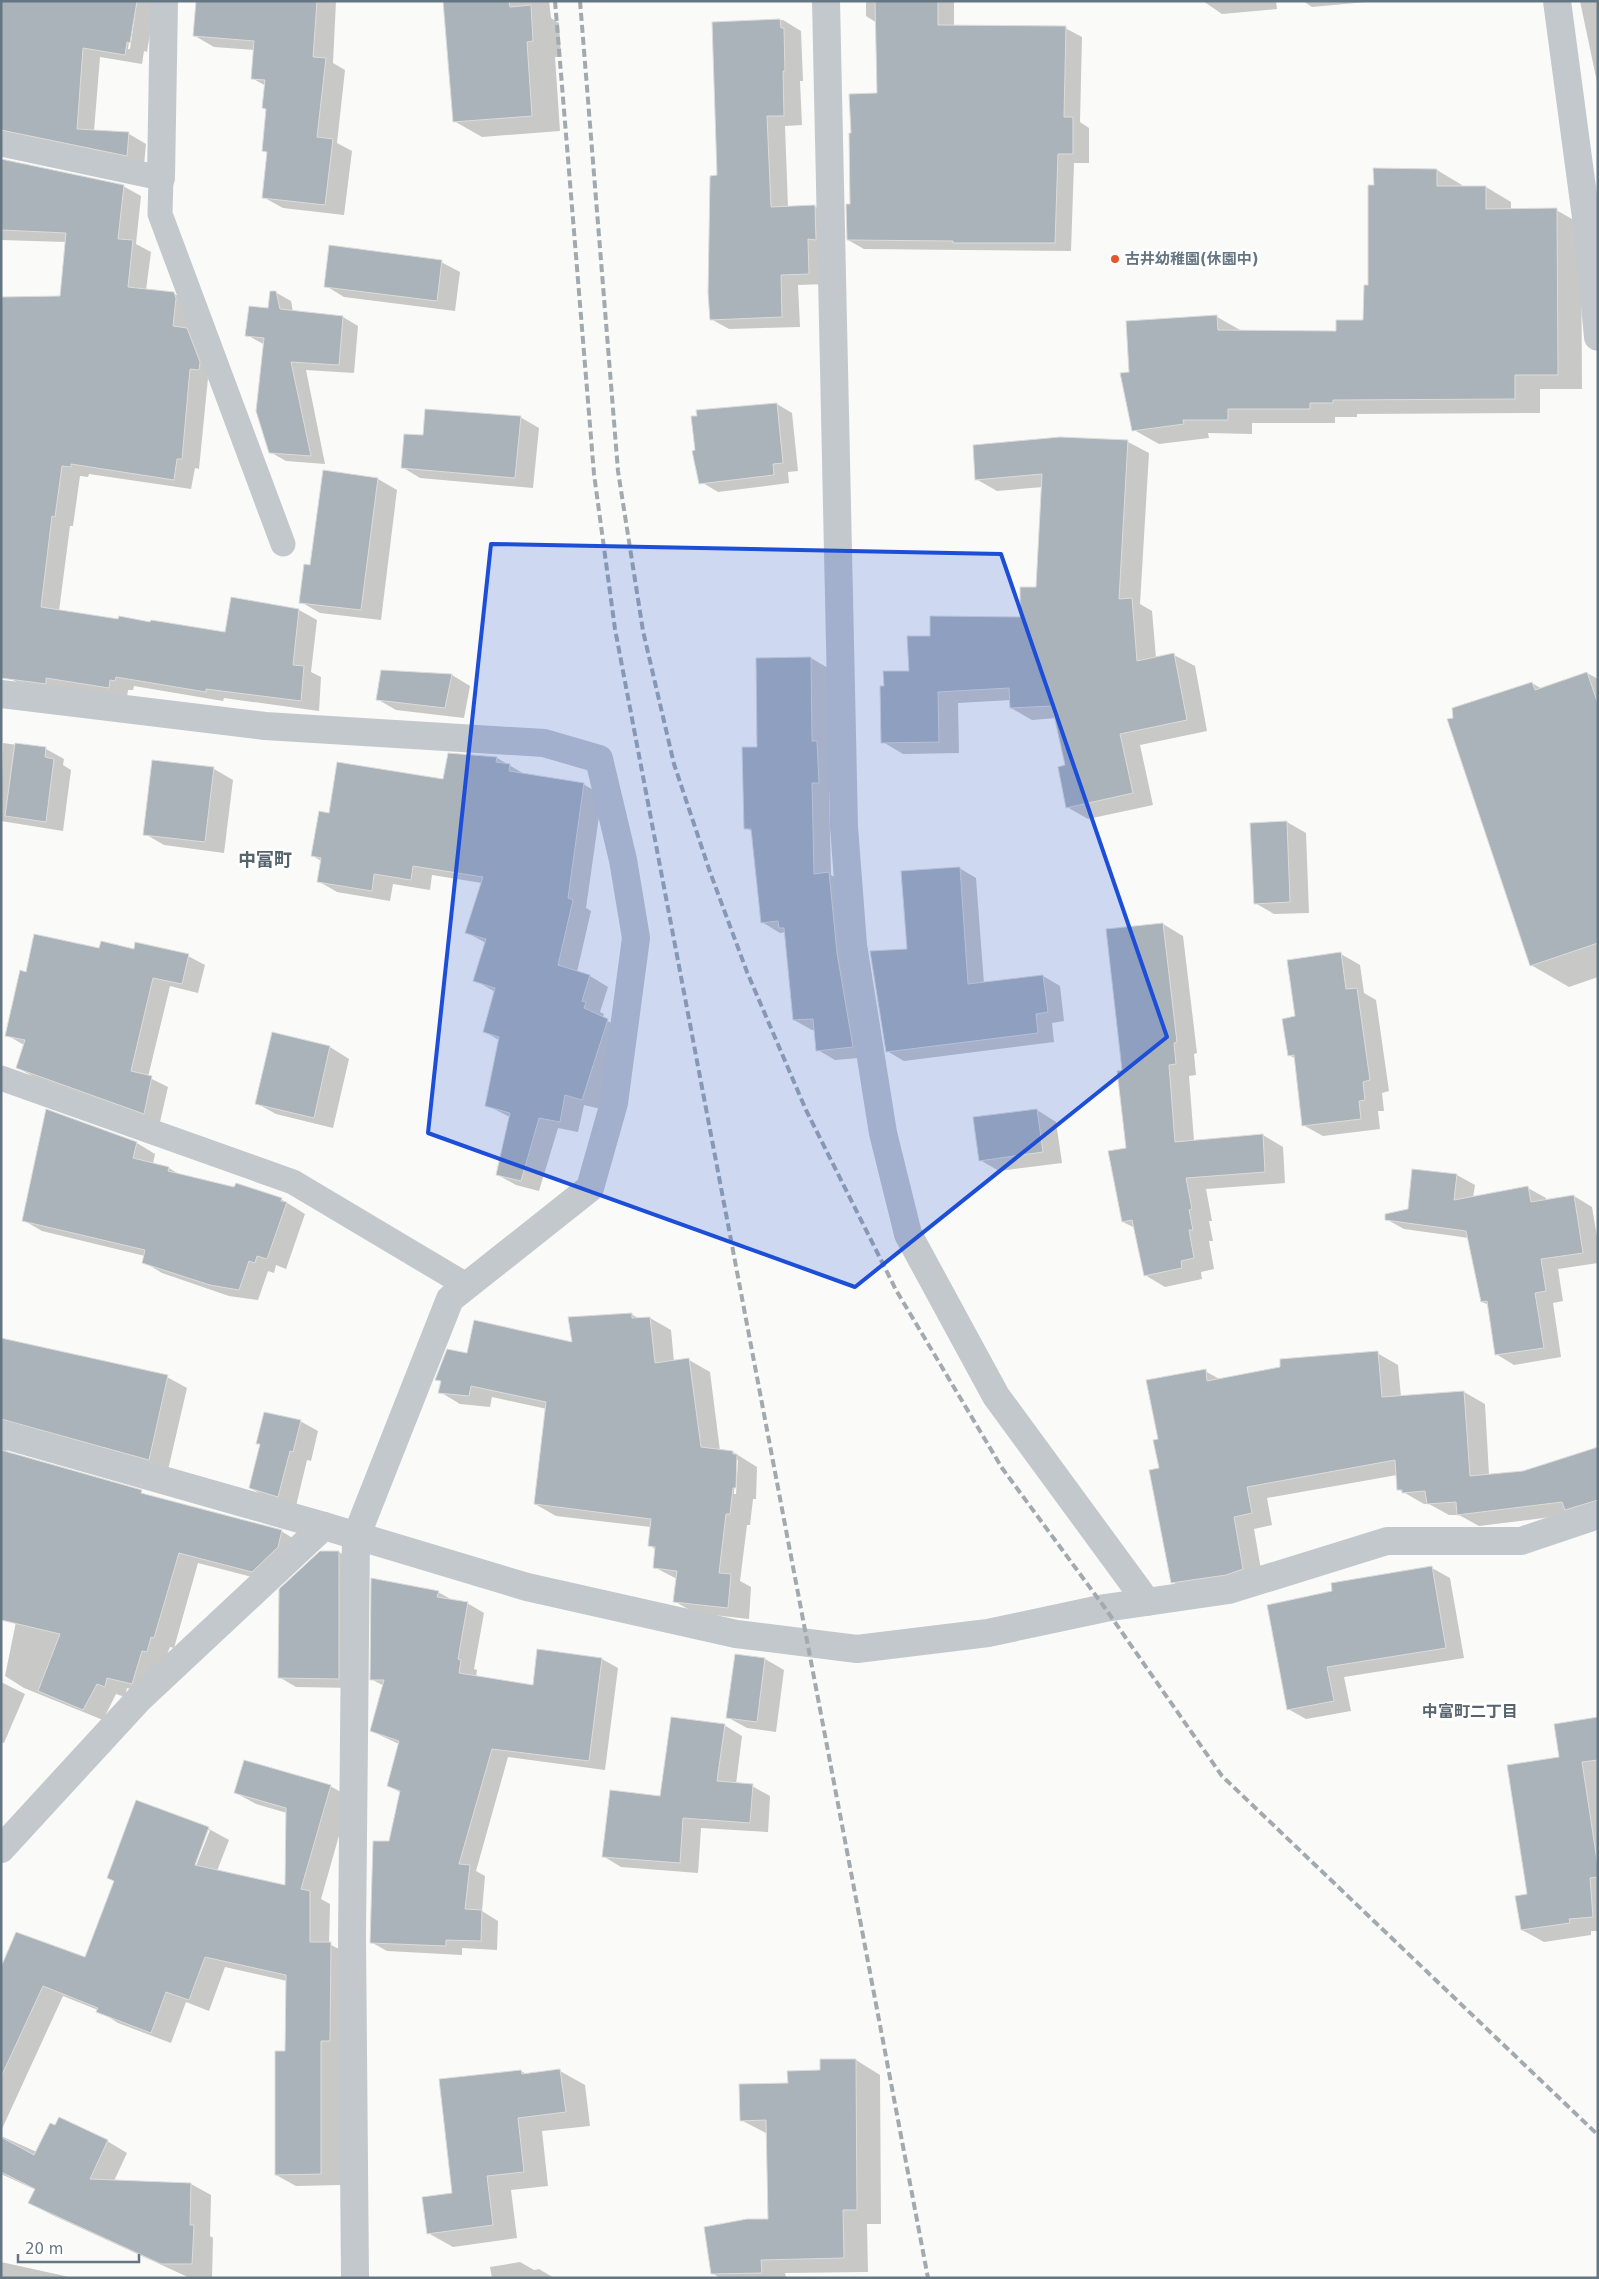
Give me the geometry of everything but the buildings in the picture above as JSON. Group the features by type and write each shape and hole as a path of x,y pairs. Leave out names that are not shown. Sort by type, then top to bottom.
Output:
{"street":[{"path":"161,178 164,1"},
{"path":"826,1 844,828 853,945 883,1133 908,1234 996,1396 1147,1602"},
{"path":"1557,1 1589,240 1598,337"},
{"path":"1,694 265,726 544,743 599,759 623,860 636,938 614,1103 590,1188 450,1299 356,1537 352,1937 355,2278"},
{"path":"1,1434 324,1526 526,1587 736,1634 857,1649 988,1633 1147,1602 1229,1590 1387,1541 1521,1541 1598,1515"},
{"path":"1,1849 140,1699 324,1526"}],"lane":[{"path":"1,144 161,178 160,214 283,544"},
{"path":"1,1078 293,1182 466,1285"}],"highlighted area":[{"path":"491,544 1001,554 1167,1037 855,1287 428,1133"}],"railway":[{"path":"555,1 594,474 615,629 928,2278"},
{"path":"580,1 618,471 643,631 674,764 710,872 747,972 806,1110 896,1290 1002,1468 1105,1608 1222,1776 1598,2135"}],"place":[{"name":"古井幼稚園(休園中)","path":"1115,259"}],"district":[{"name":"中富町","path":"265,859"},
{"name":"中富町二丁目","path":"1470,1711"}]}
